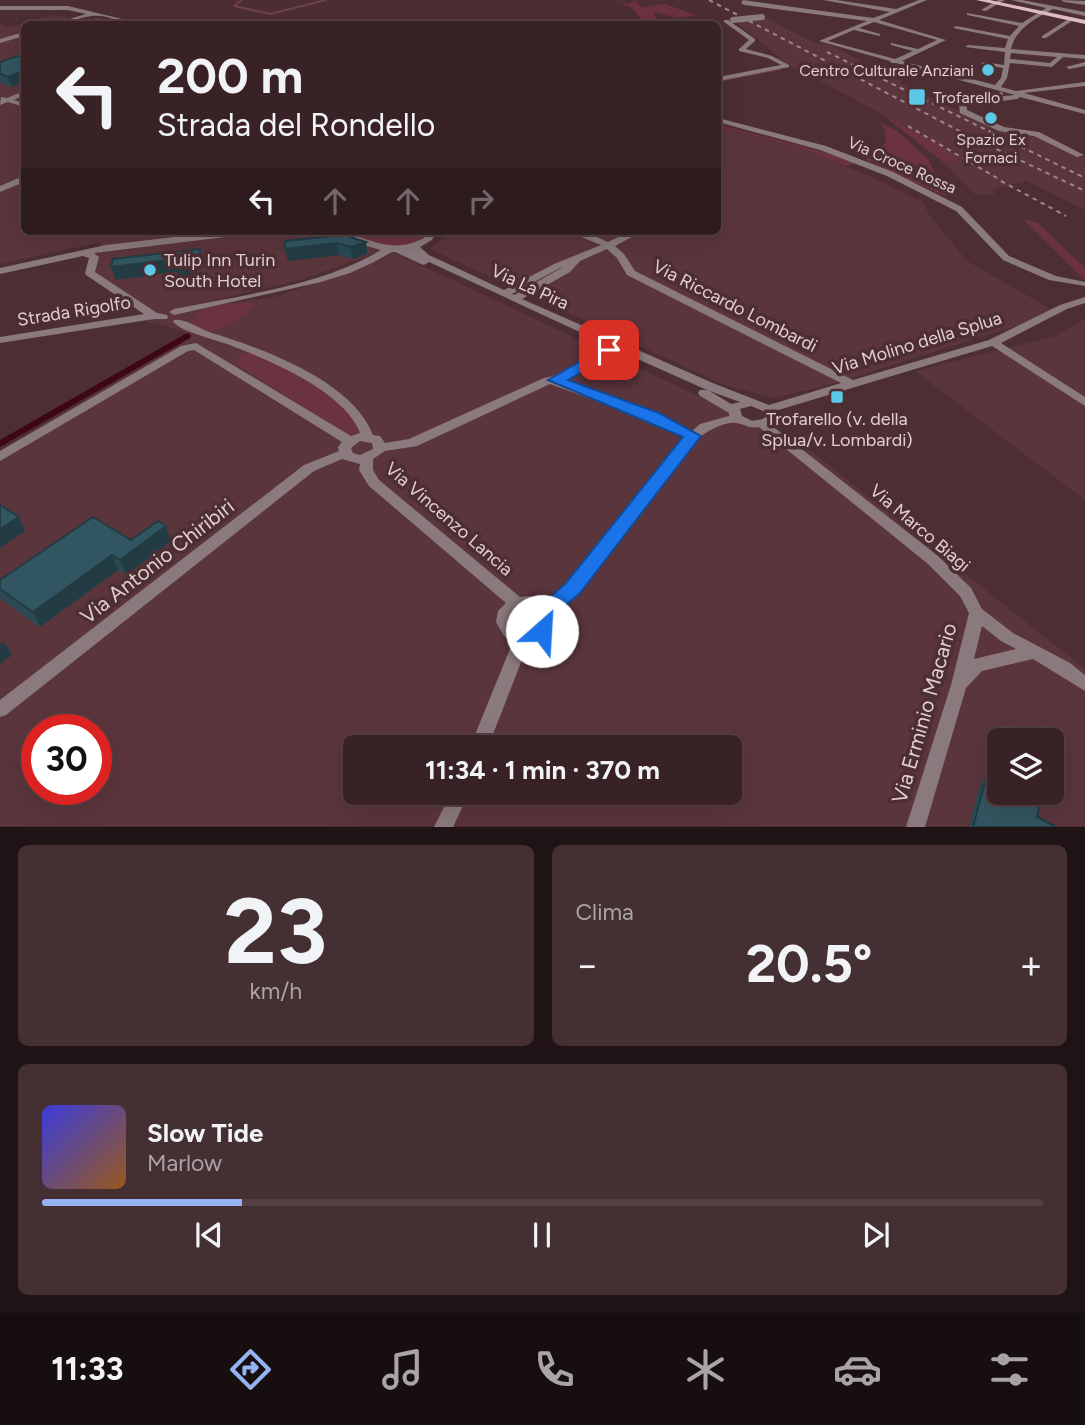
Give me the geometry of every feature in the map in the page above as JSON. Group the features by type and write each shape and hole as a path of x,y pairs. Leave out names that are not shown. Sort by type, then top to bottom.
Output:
{"main road":[{"path":"981,0 1072,19 1084,19"}],"street":[{"path":"735,0 873,20 943,40 893,62"},
{"path":"901,0 922,1"},
{"path":"1014,0 1053,7 1084,19"},
{"path":"1064,0 1085,3"},
{"path":"745,1 762,16"},
{"path":"922,1 822,41 1085,113"},
{"path":"828,2 899,12"},
{"path":"828,2 828,6 890,15"},
{"path":"984,10 1000,2"},
{"path":"995,89 1000,85 1008,64 1012,37 1024,25 1053,7"},
{"path":"0,8 68,8 127,21"},
{"path":"66,21 93,13"},
{"path":"721,78 786,66 770,57 741,50 753,40 730,21 774,14"},
{"path":"969,14 1024,25"},
{"path":"1044,37 1072,19"},
{"path":"852,28 878,35"},
{"path":"894,32 906,28"},
{"path":"956,28 1012,37"},
{"path":"0,41 21,35"},
{"path":"893,44 920,51"},
{"path":"968,47 1085,57"},
{"path":"984,64 1052,65 1061,56"},
{"path":"1069,67 1085,64"},
{"path":"1022,96 963,104 956,99 1083,85"},
{"path":"3,98 21,94"},
{"path":"3,98 21,102"},
{"path":"963,104 963,111 1002,130 1036,134 1080,155"},
{"name":"Via Croce Rossa","path":"721,121 851,158 959,209 1006,258 1053,278 1084,285"},
{"path":"0,188 21,180"},
{"path":"949,191 959,209"},
{"path":"0,269 105,244 178,235"},
{"path":"0,269 83,252 218,235"},
{"name":"Via La Pira","path":"345,235 394,249 723,402 734,414"},
{"path":"83,252 94,257 90,273 167,323 212,303 282,289 332,274 394,249 414,247 430,235"},
{"path":"586,235 613,246"},
{"path":"509,297 577,259 603,247 613,246 631,235"},
{"name":"Via Riccardo Lombardi","path":"613,246 620,251 631,273 850,383"},
{"name":"Via La Pira","path":"414,247 426,257 509,297 711,387 752,402"},
{"name":"Via Croce Rossa","path":"1053,278 1078,297"},
{"name":"Via Molino della Splua","path":"768,409 993,342 1034,325 1078,297 1084,285"},
{"name":"Strada Rigolfo","path":"0,340 159,316"},
{"path":"179,317 201,332 254,351 292,369 347,404 363,419 368,437 376,439 380,448"},
{"path":"196,346 201,332"},
{"path":"993,342 1085,402"},
{"path":"0,457 185,348 196,346 228,363 347,447 356,460 367,459 380,448 412,443 541,382 555,380 609,350"},
{"path":"228,363 237,354 254,351"},
{"path":"555,380 653,416 693,436"},
{"path":"545,611 573,588 693,436 704,427 734,414 741,402 752,402 768,409 769,419 762,424 745,423 734,414"},
{"name":"Via Marco Biagi","path":"762,424 933,560 966,592 976,613 1007,637 1064,668 1085,684"},
{"name":"Via Antonio Chiribiri","path":"0,710 309,468 368,437"},
{"name":"Via Vincenzo Lancia","path":"367,459 366,470 374,483 517,603"},
{"path":"517,603 536,604 545,611 547,621 542,631 523,636 510,632 504,622 506,611 517,603"},
{"name":"Via Erminio Macario","path":"915,827 959,685 976,613"},
{"path":"484,735 523,636"},
{"path":"959,685 977,664 1033,652"},
{"path":"443,827 454,805"}],"shaded area":[{"path":"614,0 628,4 635,0 641,7 665,4 696,15 678,18 652,12 657,18 656,21 642,21 631,7"},
{"path":"54,15 81,21 32,21"},
{"path":"97,17 116,21 81,21"},
{"path":"764,17 813,42 830,45 901,81 900,83 1003,132 1026,132 1085,158 1085,210 1026,181 993,189 994,195 976,195 942,161 959,161 937,143 786,63 734,20"},
{"path":"0,24 11,27 21,24 21,235 415,235 371,255 300,280 164,312 275,297 359,268 393,252 717,405 791,435 1085,669 1085,826 0,826 0,450 190,338 182,331 145,321 147,315 94,273 101,242 0,264"},
{"path":"880,113 937,143 960,161 942,161"},
{"path":"877,121 897,131 928,159 947,197 865,160 886,142 885,130"},
{"path":"721,125 821,151 855,163 846,166 795,146 721,128"},
{"path":"721,128 795,146 874,178 923,202 930,216 967,261 1058,313 829,385 772,398 722,384 430,249 446,235 721,235"},
{"path":"1024,221 1038,223 1085,268 1085,280"},
{"path":"351,235 423,235 418,241 397,247"},
{"path":"252,302 256,306 216,330 200,328 192,322 195,315 208,307"},
{"path":"1085,319 1085,500 915,371 1055,336"},
{"path":"252,353 287,369 344,405 362,431 350,436 235,363 241,354"}],"building":[{"path":"21,55 21,72 8,77 0,74 0,62"},
{"path":"344,235 366,242 351,247 337,243 285,249 285,241"},
{"path":"200,249 200,256 194,256 194,262 175,264 176,259 111,267 113,259"},
{"path":"0,505 19,517 0,529"},
{"path":"93,517 131,540 158,521 166,526 120,560 112,555 33,612 0,589 0,580"},
{"path":"987,774 987,805 1040,805 1037,817 1056,827 973,827"}],"waterway":[{"path":"242,0 234,6 270,14 326,0"},
{"path":"721,80 780,69"},
{"path":"0,444 187,336"}],"railway":[{"path":"709,0 971,137 1085,191"},
{"path":"827,52 1085,178"},
{"path":"908,126 997,178"},
{"path":"1001,181 1066,216"}],"place":[{"name":"Centro Culturale Anziani","path":"988,70"},
{"name":"Trofarello","path":"917,97"},
{"name":"Spazio Ex Fornaci","path":"991,118"},
{"name":"Tulip Inn Turin South Hotel","path":"150,270"},
{"name":"Trofarello (v. della Splua/v. Lombardi)","path":"837,397"}],"route":[{"path":"542,631 547,621 545,611 573,588 693,436 653,416 555,380 609,350"}]}
